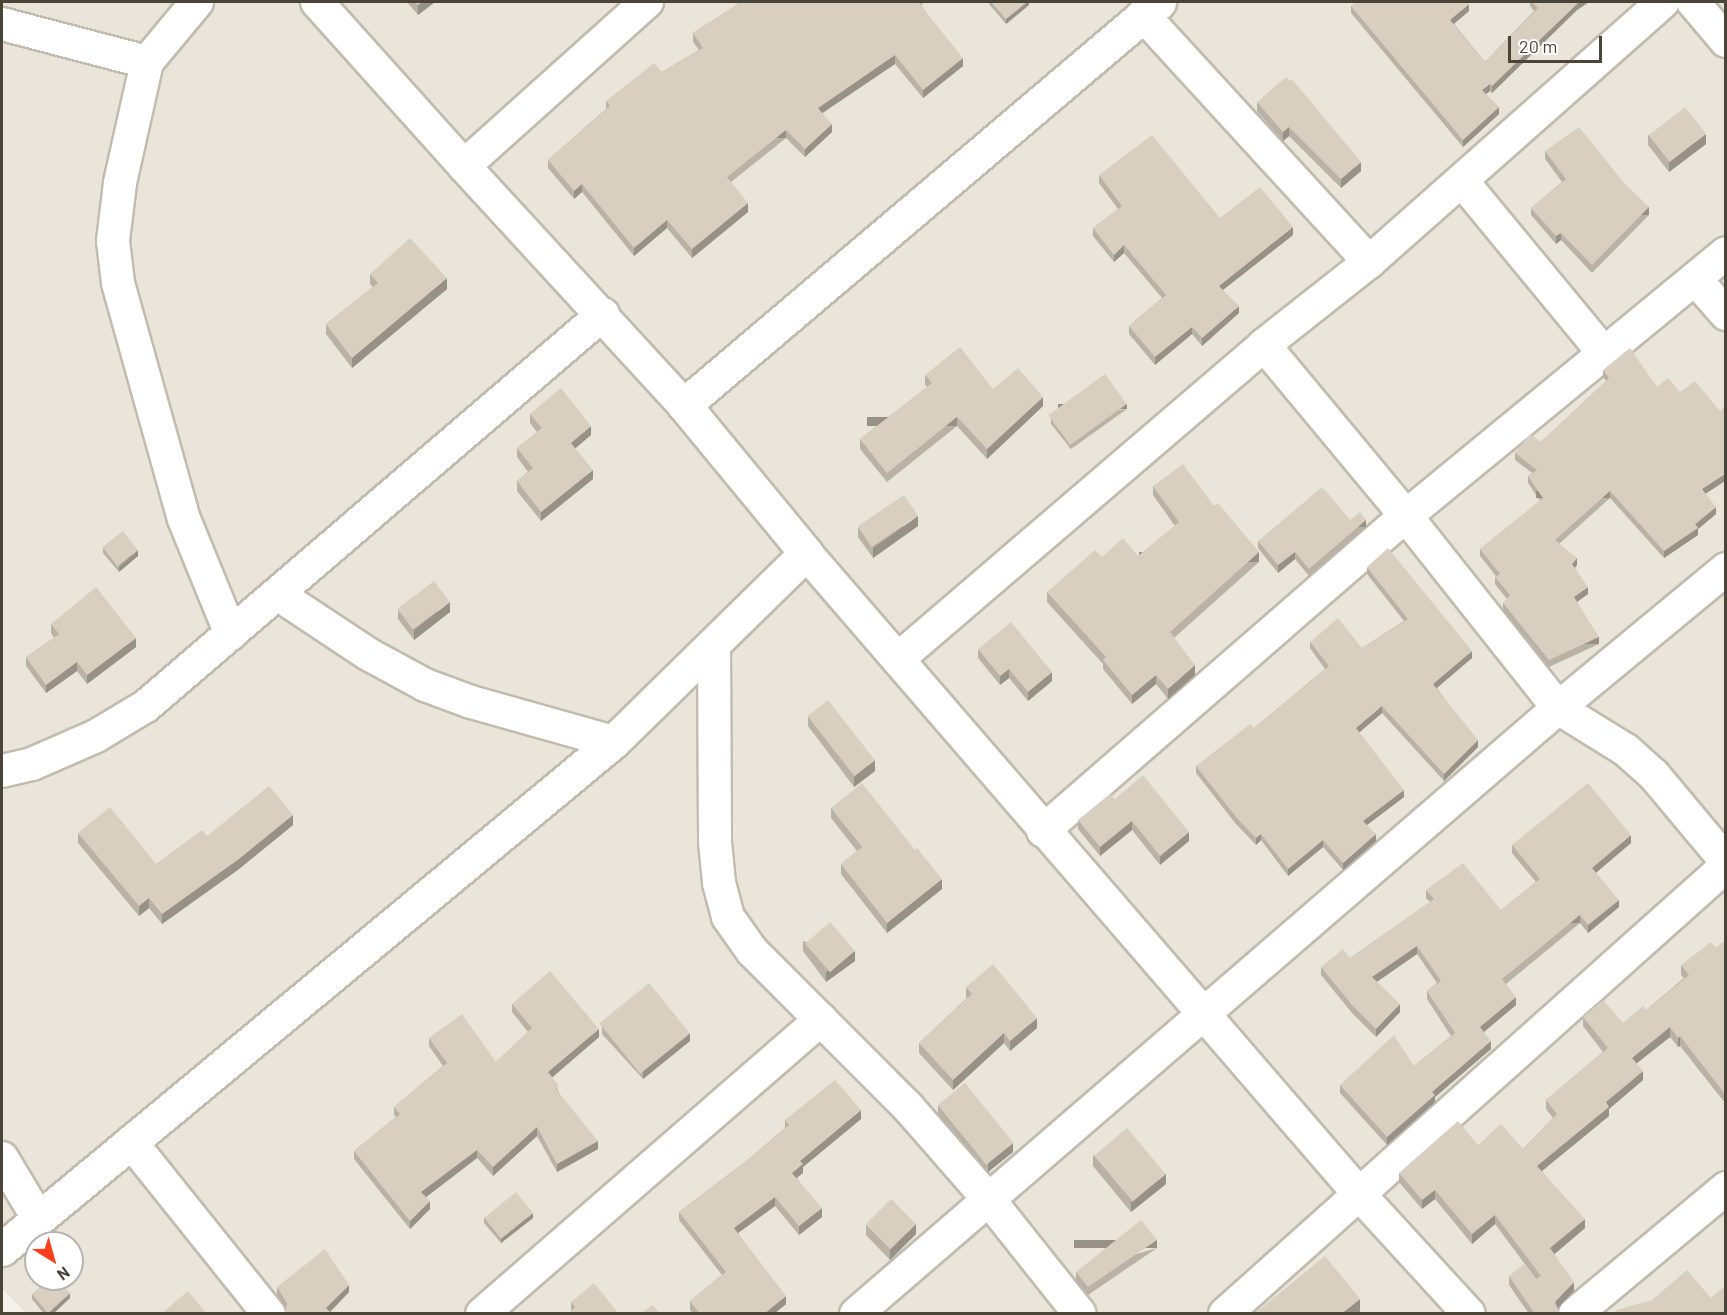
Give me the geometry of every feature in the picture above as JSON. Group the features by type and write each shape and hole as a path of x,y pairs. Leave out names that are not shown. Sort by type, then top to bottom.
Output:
{"street":[{"path":"197,2 147,62 120,183 113,241 118,283 184,519 231,634"},
{"path":"317,2 684,405 806,554 1043,831 1360,1195 1469,1314"},
{"path":"464,166 647,2"},
{"path":"898,659 1263,345 1369,262 1663,2"},
{"path":"1693,2 1725,41"},
{"path":"684,405 1151,8 1369,262"},
{"path":"2,24 147,62"},
{"path":"1462,181 1603,352"},
{"path":"1043,831 1406,516 1725,253"},
{"path":"1695,279 1725,314"},
{"path":"2,771 32,764 96,736 146,706 279,595 603,314"},
{"path":"1225,1314 1360,1195 1725,864 1654,775 1626,750 1558,708 1406,516 1263,345"},
{"path":"2,1249 613,742 806,554"},
{"path":"856,1314 990,1201 1558,708 1725,569"},
{"path":"279,595 368,654 425,685 471,702 613,742"},
{"path":"714,644 715,842 719,883 728,917 752,951 908,1107 990,1201 1080,1314"},
{"path":"482,1314 821,1019"},
{"path":"131,1142 269,1314"},
{"path":"2,1158 38,1218"},
{"path":"1575,1314 1725,1188"}],"shaded area":[{"path":"2,2 1725,2 1725,1313 26,1313 2,1289"}],"building":[{"path":"741,2 918,2 963,58 923,90 895,55 818,108 832,124 805,149 786,130 727,177 748,203 692,249 667,220 634,248 582,184 574,191 548,160 610,106 606,101 654,63 662,72 703,48 693,33"},
{"path":"991,2 1027,2 1006,19"},
{"path":"1356,2 1467,2 1469,4 1450,20 1485,62 1538,8 1532,2 1579,2 1492,86 1490,84 1482,90 1499,107 1463,140 1351,6"},
{"path":"1286,77 1290,81 1292,79 1361,162 1341,179 1289,127 1283,132 1257,102"},
{"path":"1685,107 1706,134 1670,162 1649,135"},
{"path":"1579,127 1625,184 1649,207 1592,265 1561,233 1556,236 1531,208 1566,179 1545,151"},
{"path":"1152,135 1220,218 1260,187 1293,227 1219,286 1239,306 1202,338 1192,327 1155,357 1129,326 1166,295 1124,245 1114,255 1093,228 1122,206 1099,175"},
{"path":"410,238 447,278 352,358 326,324 378,283 370,274"},
{"path":"960,347 993,389 1018,368 1043,397 987,449 957,417 887,473 860,439 932,383 925,375"},
{"path":"1630,348 1657,387 1668,378 1680,392 1695,381 1720,411 1725,406 1725,474 1702,489 1716,507 1695,524 1698,528 1664,551 1610,491 1555,540 1577,558 1572,564 1588,587 1574,597 1599,637 1549,660 1503,603 1510,595 1495,577 1500,574 1480,549 1543,498 1528,476 1537,470 1515,453 1530,434 1541,442 1609,378 1603,370"},
{"path":"1105,374 1127,404 1070,445 1048,415"},
{"path":"561,388 591,426 571,443 593,470 541,512 517,481 533,468 517,448 542,428 530,414"},
{"path":"1183,464 1214,506 1218,503 1259,552 1170,632 1195,665 1168,689 1156,675 1132,695 1103,660 1106,657 1047,592 1095,550 1102,557 1123,538 1138,556 1179,522 1153,486"},
{"path":"1321,488 1350,520 1360,512 1366,520 1309,569 1295,552 1278,565 1258,541"},
{"path":"904,495 918,516 872,547 858,526"},
{"path":"123,531 138,550 117,566 103,547"},
{"path":"1388,548 1472,651 1433,684 1478,740 1444,774 1382,706 1356,728 1404,790 1363,821 1376,834 1343,863 1323,840 1288,869 1261,834 1256,838 1236,817 1196,766 1250,724 1254,728 1329,666 1310,642 1338,618 1362,648 1408,619 1367,567"},
{"path":"434,581 450,602 413,629 397,609"},
{"path":"96,587 136,638 87,675 77,662 46,685 26,657 59,634 51,624"},
{"path":"1011,622 1052,672 1028,692 1009,669 1000,676 978,649"},
{"path":"828,700 875,760 854,776 808,716"},
{"path":"1143,775 1189,832 1160,856 1132,821 1100,847 1078,820 1110,794 1115,799"},
{"path":"862,783 915,850 917,848 942,879 887,923 841,864 862,847 831,808"},
{"path":"1588,783 1631,835 1592,868 1619,900 1588,925 1580,915 1502,979 1516,997 1480,1027 1491,1041 1432,1092 1435,1095 1387,1137 1340,1085 1394,1035 1414,1066 1455,1033 1427,991 1441,981 1417,946 1372,977 1400,1004 1376,1029 1352,1005 1321,967 1343,949 1350,958 1434,899 1426,890 1463,863 1501,910 1540,879 1512,845"},
{"path":"269,786 293,815 239,859 162,914 149,898 139,906 78,833 110,807 156,864 202,830 207,836"},
{"path":"830,922 855,951 830,972 805,944"},
{"path":"1725,941 1725,1094 1680,1036 1678,1038 1670,1027 1632,1058 1643,1071 1606,1102 1609,1107 1537,1166 1585,1219 1550,1248 1574,1282 1555,1302 1560,1314 1535,1314 1509,1276 1524,1264 1536,1279 1541,1276 1495,1215 1472,1234 1435,1190 1422,1200 1399,1173 1458,1121 1478,1145 1501,1124 1523,1149 1557,1114 1546,1100 1608,1048 1583,1017 1603,1000 1623,1023 1643,1006 1646,1010 1689,975 1681,965 1711,942 1716,948"},
{"path":"993,964 1037,1018 1010,1041 1004,1033 953,1080 919,1043 972,994 966,987"},
{"path":"550,971 599,1029 548,1072 559,1086 555,1088 598,1141 557,1164 537,1127 493,1167 477,1150 421,1192 430,1201 410,1221 354,1151 400,1114 394,1107 447,1063 429,1038 462,1014 496,1062 532,1028 512,1004"},
{"path":"649,983 690,1034 640,1074 599,1023"},
{"path":"835,1080 861,1110 800,1161 803,1164 792,1173 822,1208 799,1226 775,1197 734,1228 786,1296 764,1314 728,1314 727,1312 726,1314 700,1314 690,1301 726,1272 679,1212 789,1125 785,1120"},
{"path":"965,1083 1013,1143 986,1165 938,1105"},
{"path":"1127,1128 1166,1174 1133,1202 1094,1156"},
{"path":"516,1192 533,1213 501,1239 484,1218"},
{"path":"891,1199 916,1224 890,1249 866,1224"},
{"path":"1141,1220 1157,1240 1088,1287 1076,1272"},
{"path":"325,1249 349,1285 326,1308 332,1314 285,1314 287,1303 277,1287"},
{"path":"1325,1256 1360,1299 1341,1314 1254,1314"},
{"path":"1687,1270 1711,1298 1725,1286 1725,1314 1617,1314 1616,1310 1652,1300"},
{"path":"594,1283 619,1314 568,1314 575,1307 571,1302"},
{"path":"35,1291 68,1291 70,1293 48,1313 32,1294"},
{"path":"188,1291 207,1314 161,1314"},
{"path":"653,1305 660,1314 640,1314"}]}
